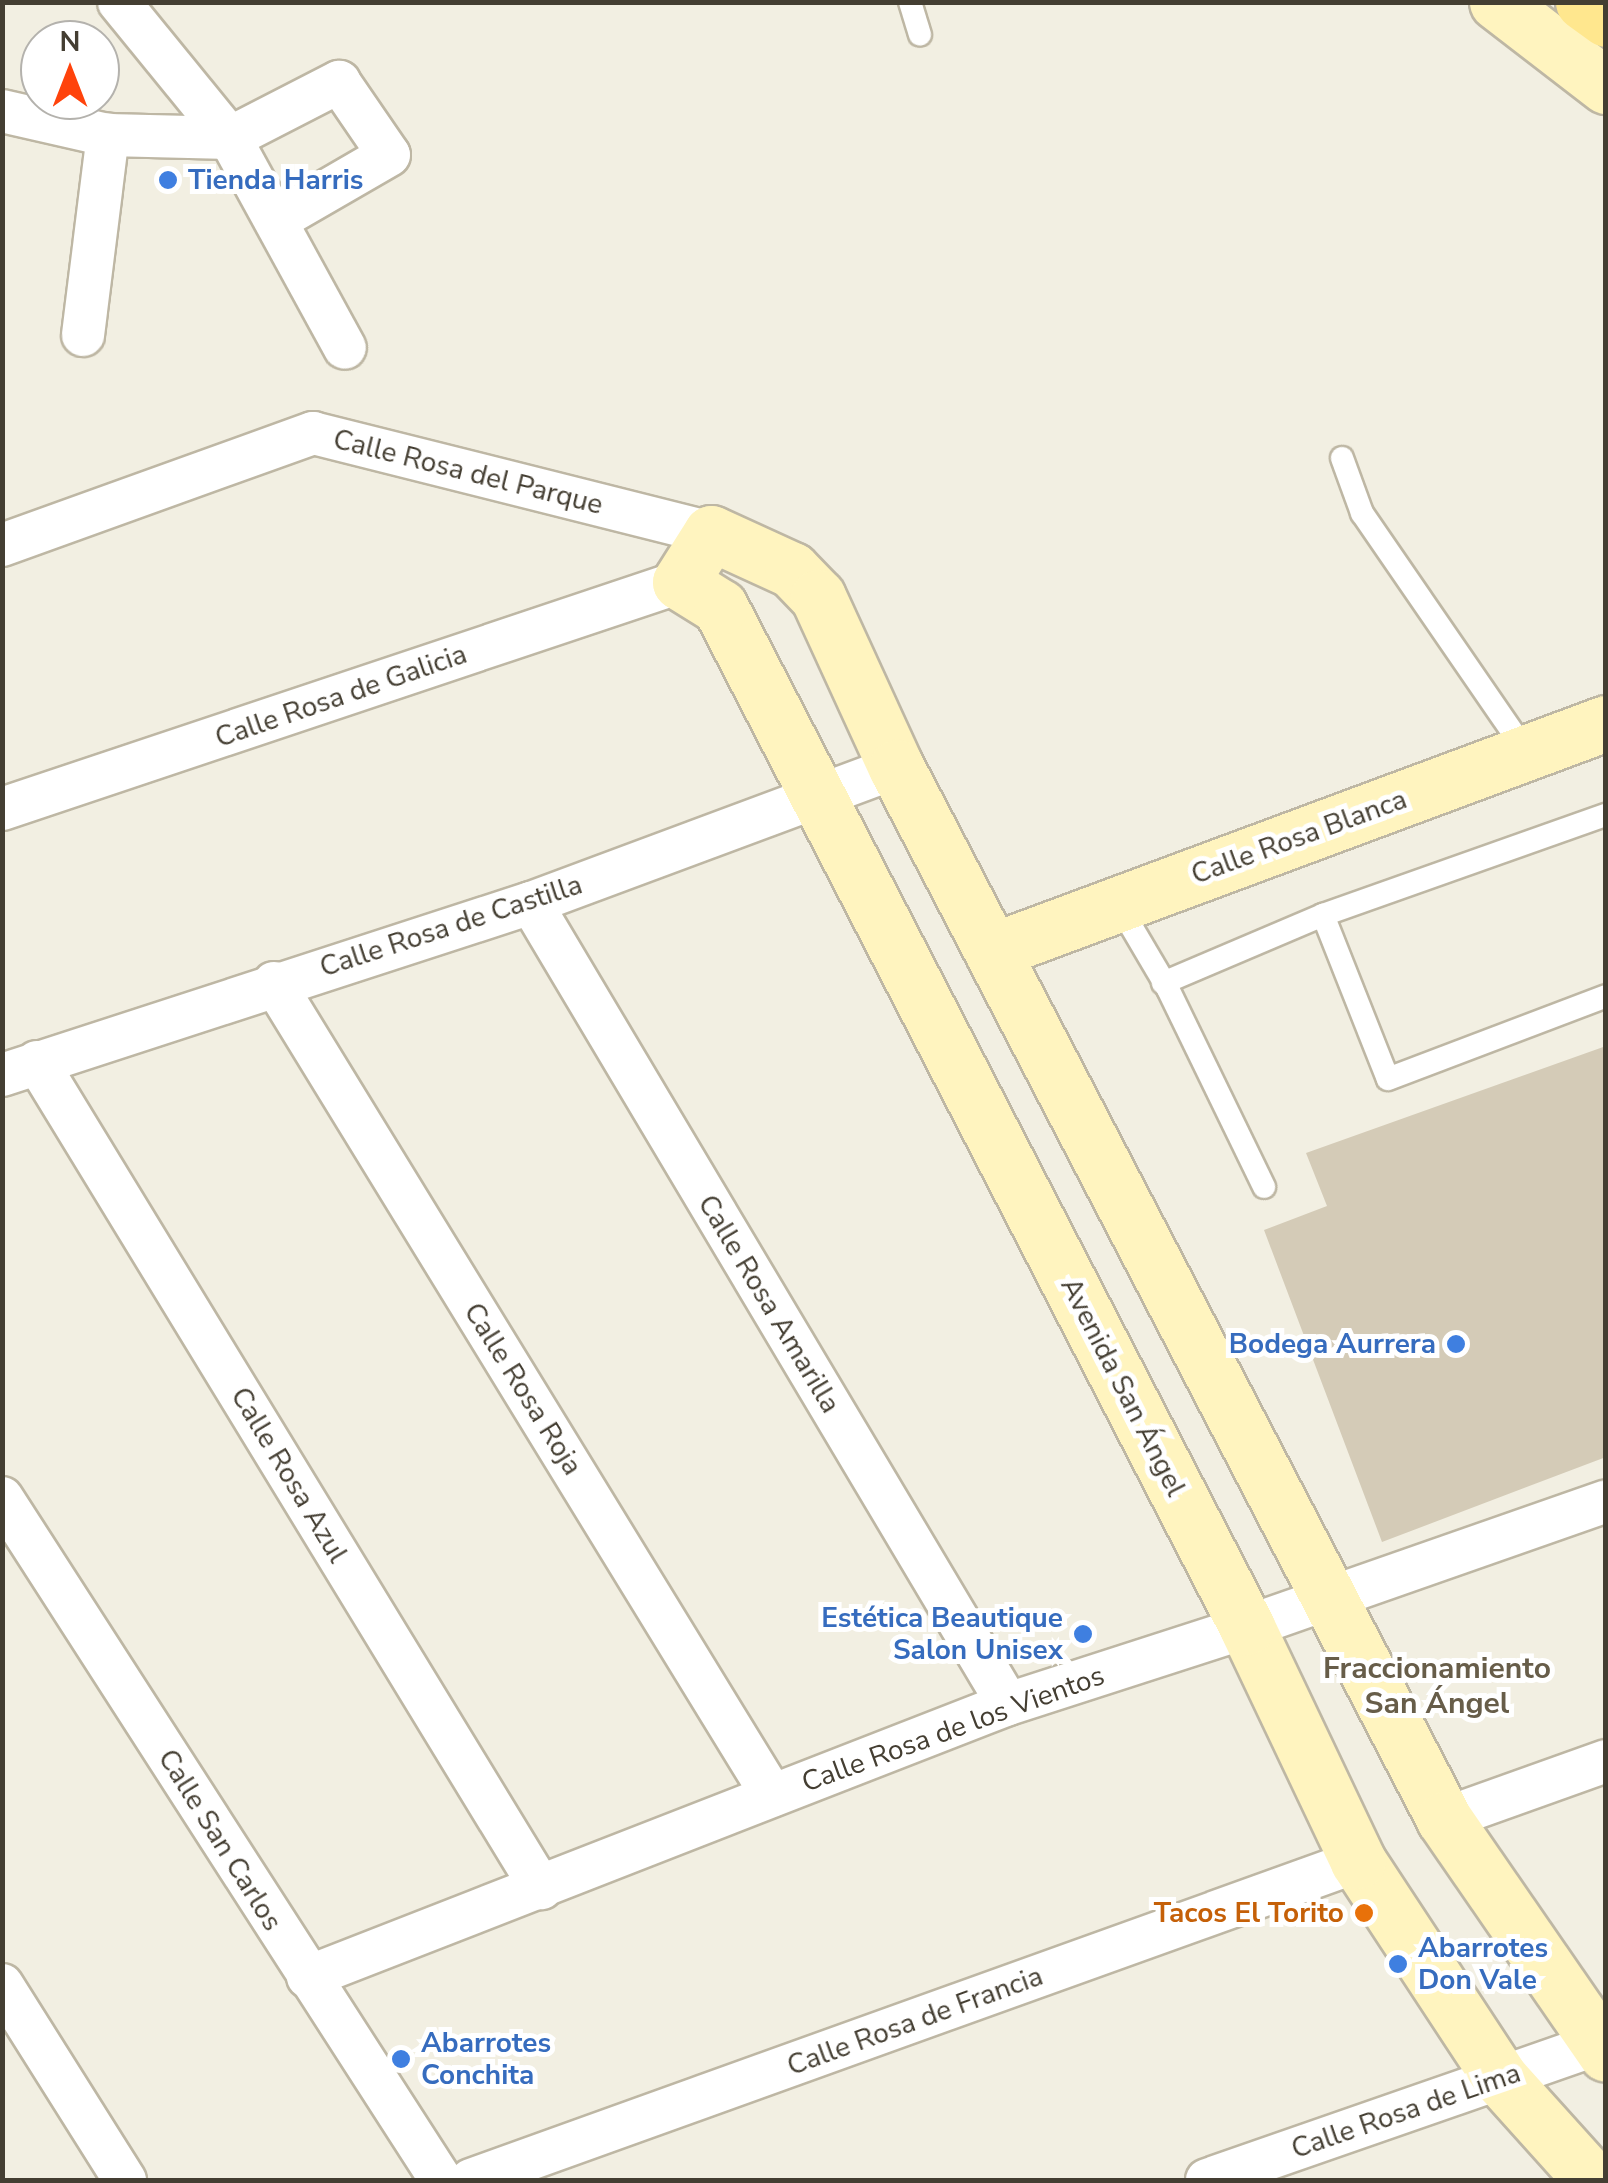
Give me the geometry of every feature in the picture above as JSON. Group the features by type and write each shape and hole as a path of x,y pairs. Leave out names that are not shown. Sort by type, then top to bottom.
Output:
{"main road":[{"path":"1583,2 1606,19"}],"street":[{"path":"120,2 230,138 346,348"},
{"path":"1497,2 1606,86"},
{"path":"2,111 108,135 230,138 339,82 389,156 277,220"},
{"path":"82,335 108,135"},
{"name":"Calle Rosa del Parque","path":"2,544 313,433 710,533"},
{"path":"680,582 710,533 792,570 818,597 896,767 1444,1818 1603,2046"},
{"name":"Avenida San Ángel","path":"680,582 720,607 1248,1627 1358,1861 1500,2079 1592,2180"},
{"name":"Calle Rosa de Galicia","path":"2,809 680,582"},
{"name":"Calle Rosa Blanca","path":"992,951 1606,724"},
{"name":"Calle Rosa de Castilla","path":"20,1068 531,903 896,767"},
{"name":"Calle Rosa Amarilla","path":"531,903 1008,1704"},
{"name":"Calle Rosa Roja","path":"274,984 772,1795"},
{"name":"Calle Rosa Azul","path":"20,1068 541,1888"},
{"path":"1034,1215 1112,1180"},
{"name":"Calle San Carlos","path":"2,1498 442,2180"},
{"name":"Calle Rosa de los Vientos","path":"308,1977 1008,1704 1248,1627 1606,1501"},
{"path":"1444,1818 1606,1762"},
{"name":"Calle Rosa de Francia","path":"471,2180 1358,1861"},
{"path":"2,1985 125,2180"},
{"name":"Calle Rosa de Lima","path":"1207,2180 1603,2046"}],"lane":[{"path":"910,2 920,34"},
{"path":"1342,458 1362,513 1527,753"},
{"path":"1164,983 1324,915 1606,815"},
{"path":"1118,904 1164,983 1264,1187"},
{"path":"1324,915 1388,1080 1606,996"}],"building":[{"name":"Bodega Aurrera","path":"1606,1046 1606,1457 1382,1542 1264,1230 1327,1206 1306,1153"}],"place":[{"name":"Tienda Harris","path":"168,180"},
{"name":"Bodega Aurrera","path":"1456,1344"},
{"name":"Estética Beautique Salon Unisex","path":"1083,1634"},
{"name":"Tacos El Torito","path":"1364,1913"},
{"name":"Abarrotes Don Vale","path":"1398,1964"},
{"name":"Abarrotes Conchita","path":"401,2059"}],"district":[{"name":"Fraccionamiento San Ángel","path":"1437,1686"}]}
